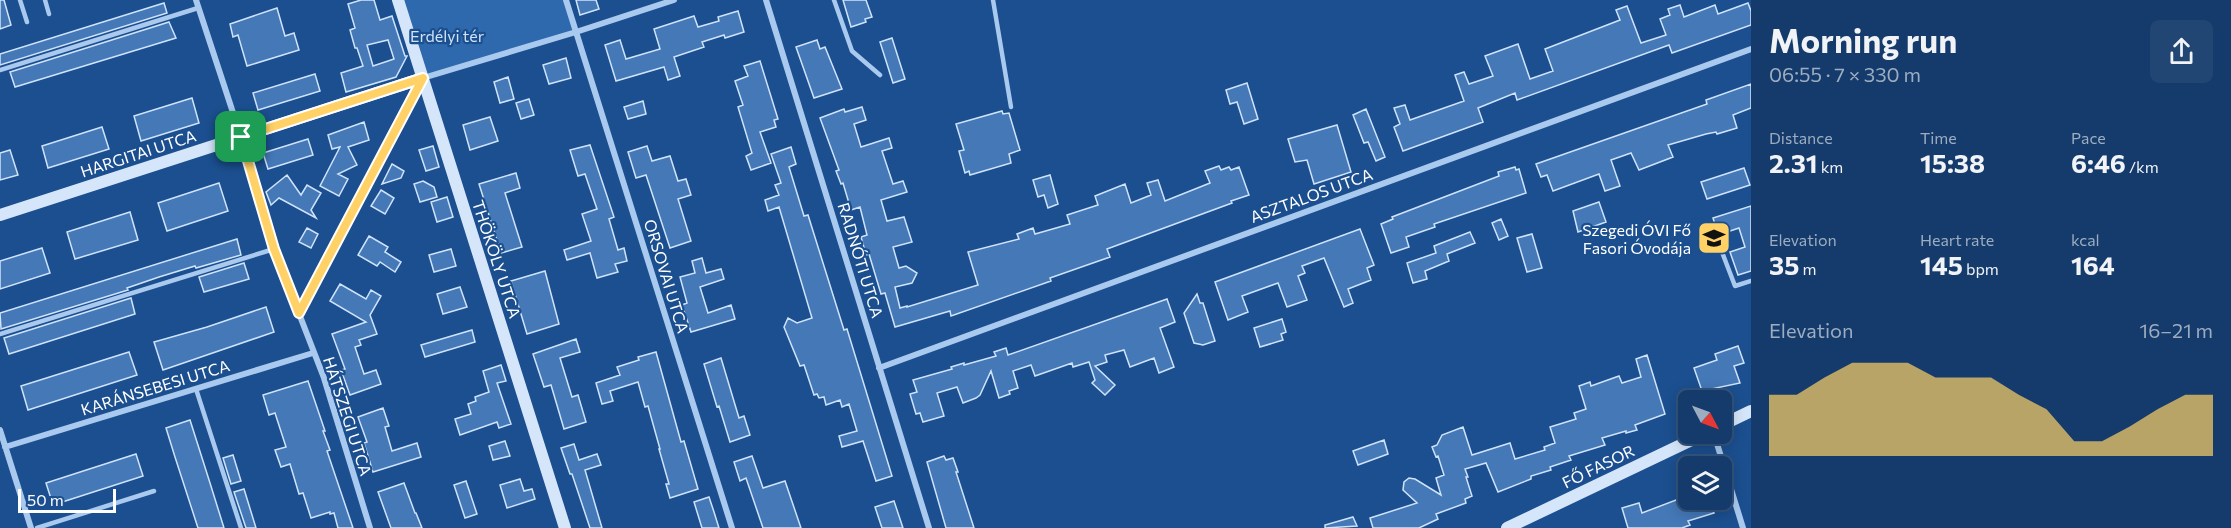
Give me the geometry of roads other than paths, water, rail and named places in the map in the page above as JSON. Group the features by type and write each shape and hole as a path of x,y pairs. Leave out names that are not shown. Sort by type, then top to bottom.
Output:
{"street":[{"name":"HÁTSZEGI UTCA","path":"196,0 241,137 274,249 324,378 370,528"},
{"name":"THÖKÖLY UTCA","path":"398,0 565,528"},
{"path":"566,0 576,32"},
{"path":"299,313 423,78 675,0"},
{"name":"RADNÓTI UTCA","path":"766,0 929,528"},
{"name":"ORSOVAI UTCA","path":"576,32 732,528"},
{"name":"ASZTALOS UTCA","path":"879,368 1751,49"},
{"name":"HARGITAI UTCA","path":"0,215 423,78"},
{"name":"KARÁNSEBESI UTCA","path":"5,447 313,353"},
{"path":"1732,420 1751,411"},
{"path":"0,430 31,528"},
{"name":"FŐ FASOR","path":"1507,528 1683,444"},
{"path":"1717,444 1743,528"}],"lane":[{"path":"20,0 27,21"},
{"path":"45,0 49,14"},
{"path":"834,0 852,51 879,75"},
{"path":"993,0 1011,107"},
{"path":"0,70 198,8"},
{"path":"1717,239 1735,286 1751,281"},
{"path":"0,334 274,249"},
{"path":"196,389 241,528"},
{"path":"37,528 154,491"}],"place":[{"name":"Szegedi ÓVI Fő Fasori Óvodája","path":"1714,238"}],"park label":[{"name":"Erdélyi tér","path":"447,35"}]}
